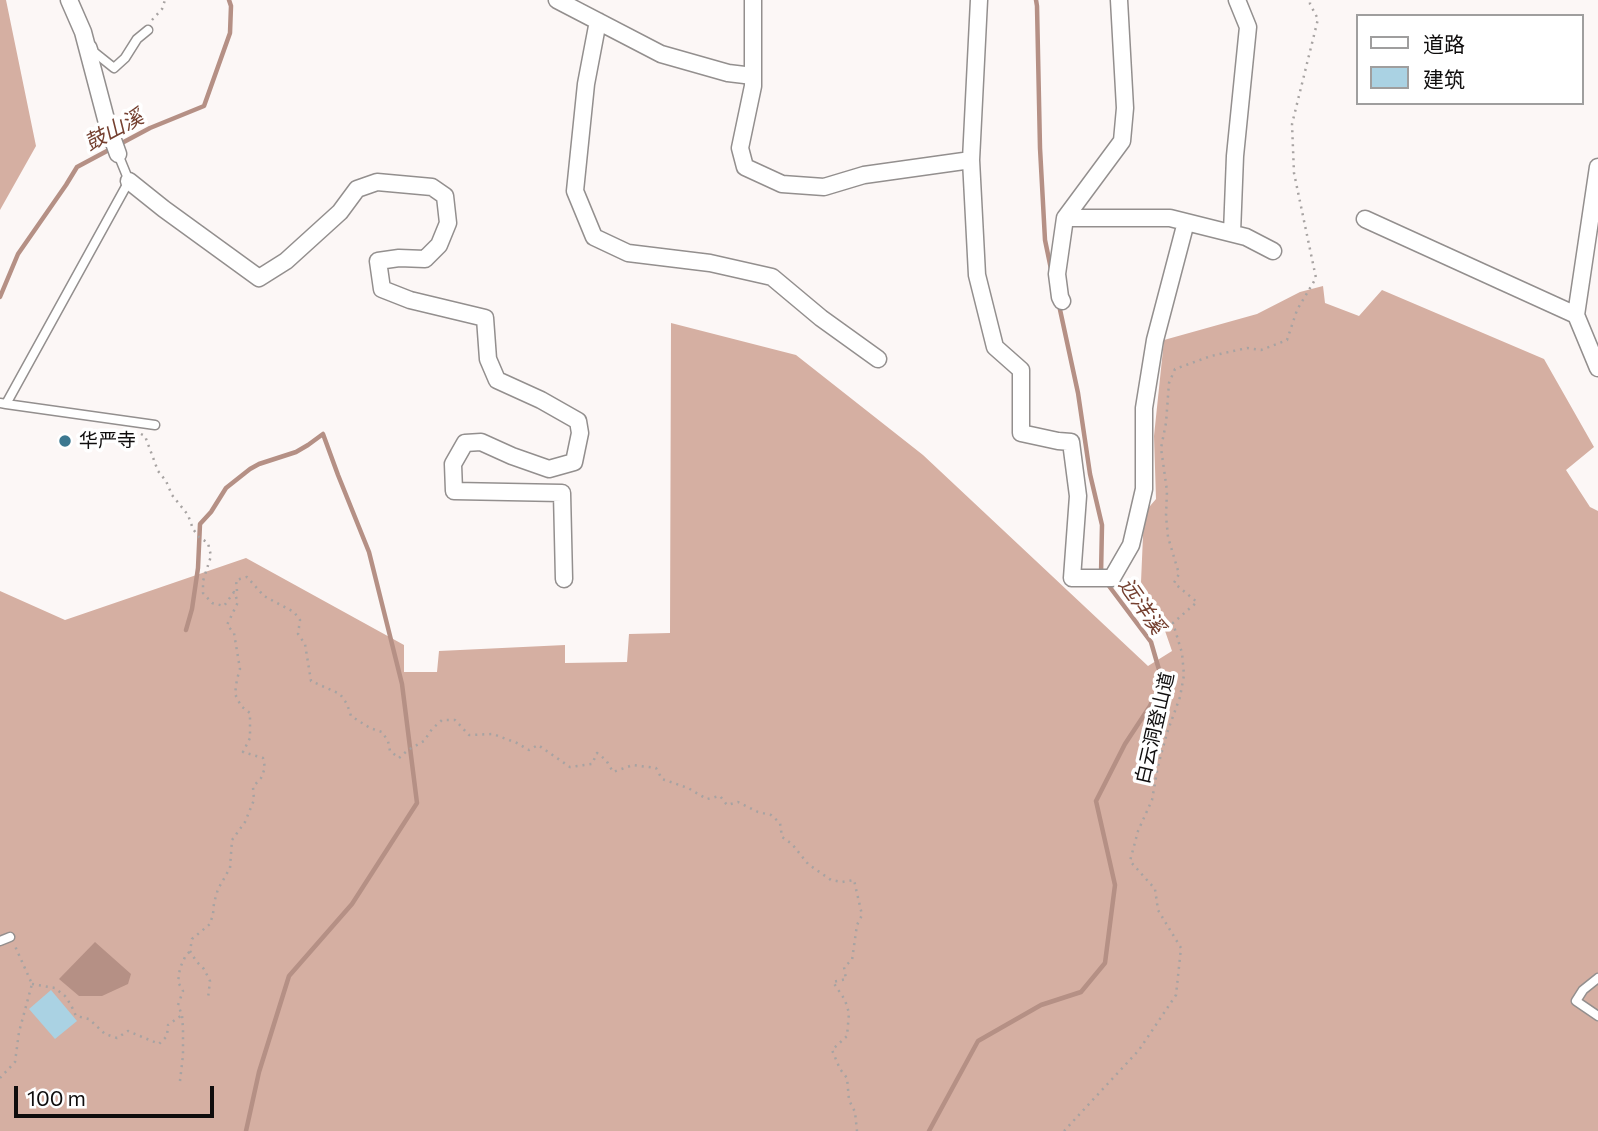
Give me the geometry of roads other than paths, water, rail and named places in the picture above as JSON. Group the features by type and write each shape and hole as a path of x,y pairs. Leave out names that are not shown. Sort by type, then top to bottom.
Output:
{"street":[{"path":"69,0 83,32 118,154"},
{"path":"557,0 661,54 728,73 753,76"},
{"path":"753,0 753,86 740,148 745,167 782,184 824,187 863,175 971,160"},
{"path":"979,0 971,160 977,275 995,347 1021,370 1021,433 1071,442 1078,496 1072,578 1112,578 1131,545 1144,489 1144,408 1155,340 1186,222"},
{"path":"1062,301 1057,274 1065,218 1122,141 1125,108 1119,0"},
{"path":"1232,233 1235,156 1248,27 1237,0"},
{"path":"598,21 586,84 575,191 594,237 628,253 709,263 772,277 821,318 877,359"},
{"path":"1597,363 1576,315 1598,167"},
{"path":"130,181 259,278 294,254 340,212 357,189 377,182 432,187 445,196 448,223 439,245 425,259 399,258 378,261 382,289 410,300 485,318 488,359 498,380 578,421 579,433 574,462 549,469 481,442 465,443 453,464 454,491 562,494 564,579"},
{"path":"1065,218 1170,218 1246,237 1273,251"},
{"path":"1365,219 1576,315"}],"lane":[{"path":"83,32 94,52 114,68 125,58 137,39 148,30"},
{"path":"118,154 130,181 3,403 155,425"},
{"path":"0,941 10,937"},
{"path":"1598,978 1583,990 1576,1001 1598,1016"}],"waterway":[{"name":"鼓山溪","path":"0,297 18,254 77,167 150,128 204,106 230,33 229,0"},
{"name":"远洋溪","path":"1036,0 1045,240 1051,269"},
{"name":"远洋溪","path":"1059,305 1102,525 1101,575"},
{"path":"186,630 198,568 200,524 226,488 250,469 296,452 323,434 369,552 402,684 417,803 352,904 289,976 259,1072 246,1131"},
{"name":"远洋溪","path":"929,1131 978,1041 1041,1005 1081,992 1105,963 1115,885 1096,801 1162,680 1151,642 1106,582"}],"place":[{"name":"华严寺","path":"65,441"}]}
